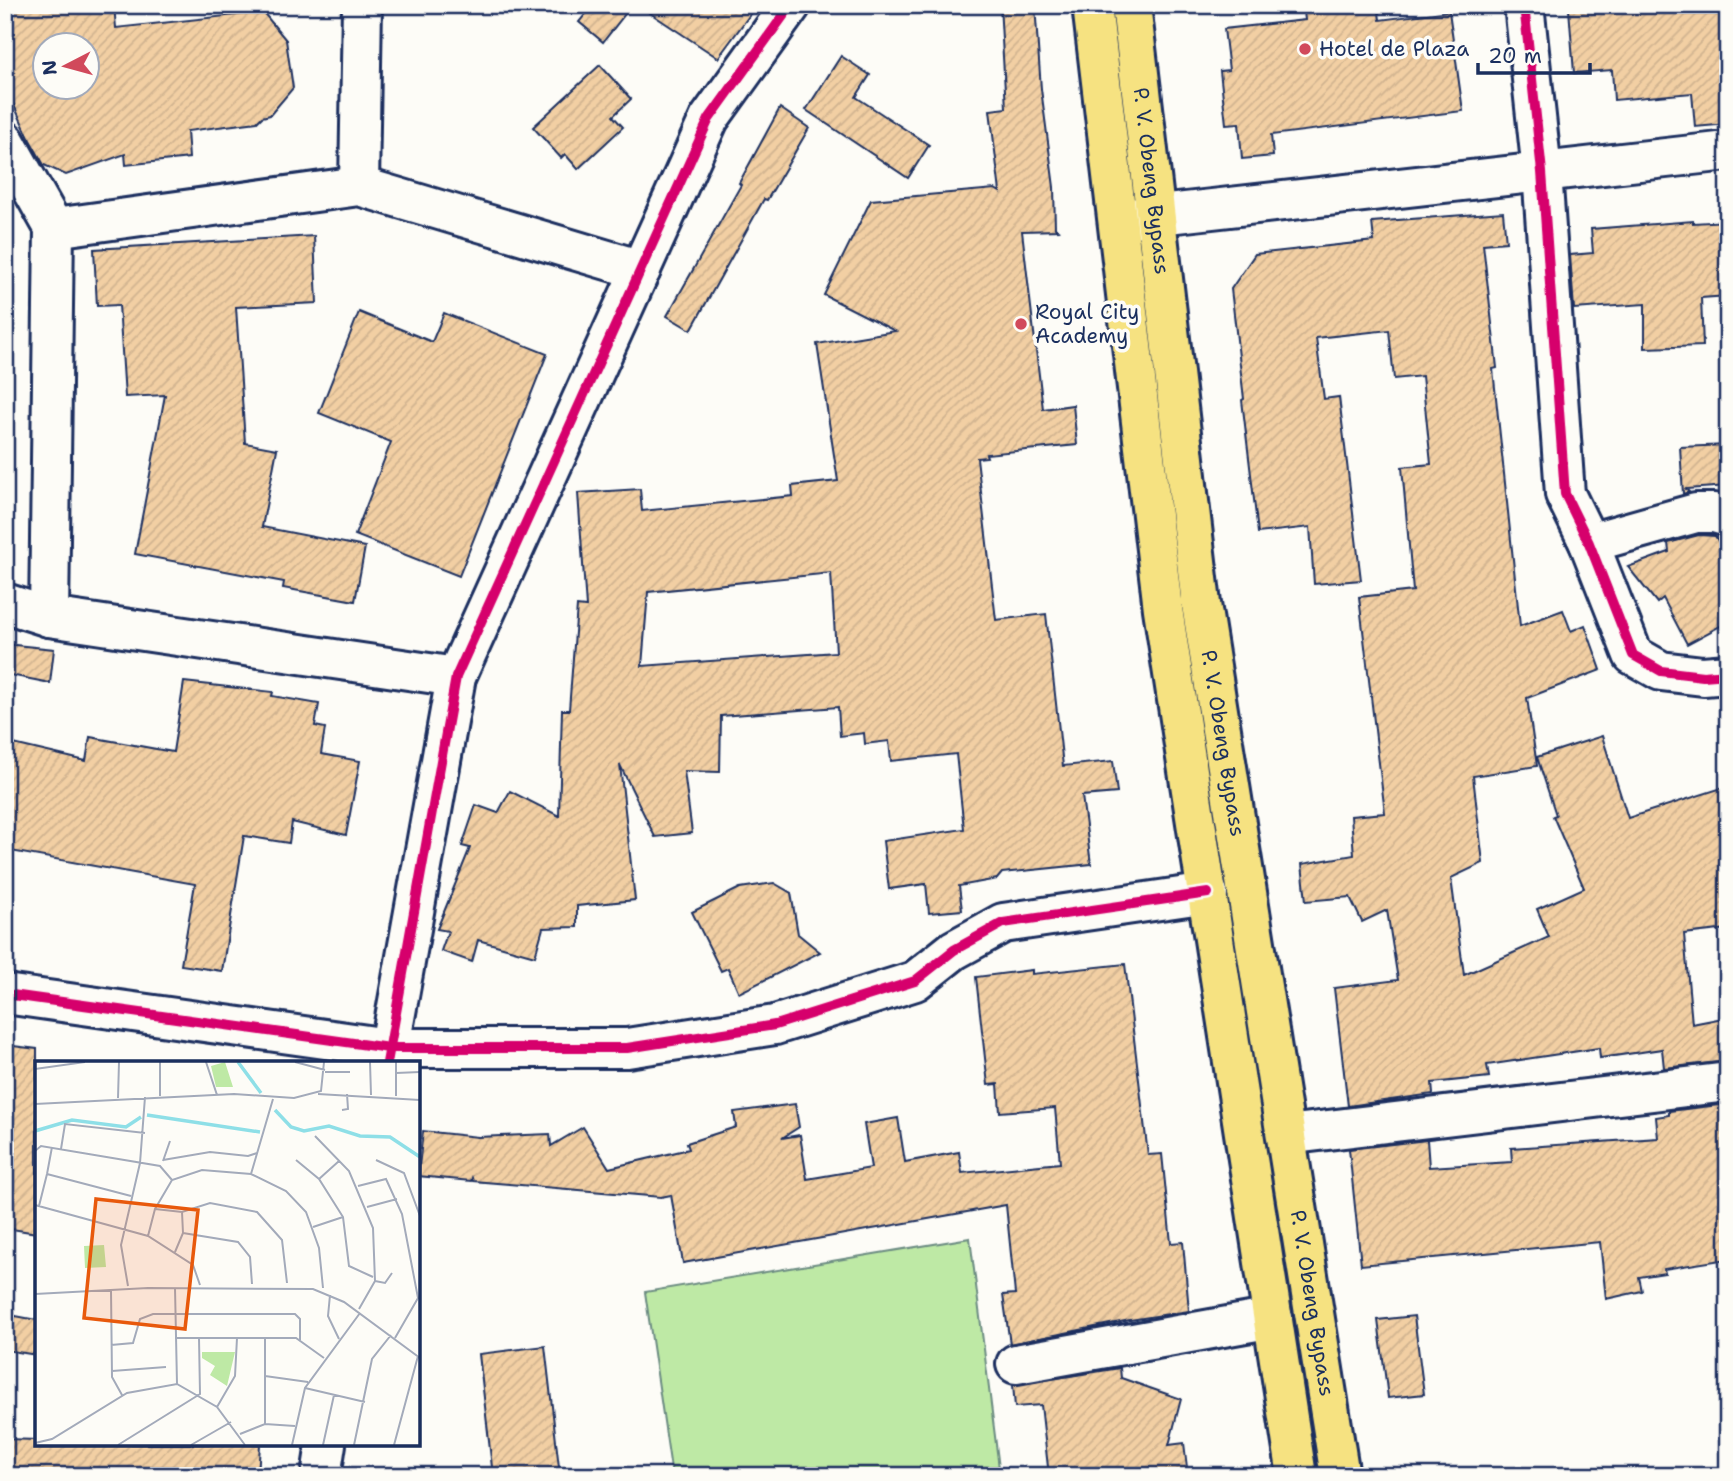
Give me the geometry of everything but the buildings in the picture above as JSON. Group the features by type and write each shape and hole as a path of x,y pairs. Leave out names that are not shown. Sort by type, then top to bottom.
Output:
{"highway":[{"name":"P. V. Obeng Bypass","path":"1092,5 1163,609 1297,1476"},
{"name":"P. V. Obeng Bypass","path":"1131,5 1201,604 1340,1476"}],"street":[{"path":"359,186 362,5"},
{"path":"388,1055 456,677 709,120 791,5"},
{"path":"1524,5 1542,172 1566,494 1589,543 1633,655 1661,671 1703,676 1728,674"},
{"path":"5,141 54,228 49,617"},
{"path":"1117,220 1728,152"},
{"path":"54,228 359,186 641,270"},
{"path":"1589,543 1696,513 1714,513 1728,517"},
{"path":"5,603 49,617 456,677"},
{"path":"5,994 388,1055 626,1048 775,1025 915,981 954,950 1003,923 1208,893"},
{"path":"1286,1135 1728,1082"},
{"path":"1016,1364 1273,1318"},
{"path":"321,1476 326,1446"}],"green space":[{"path":"970,1238 1000,1476 672,1476 645,1292"}],"cycle path":[{"path":"387,1061 456,677 709,119 791,5"},
{"path":"1524,5 1542,172 1565,494 1589,543 1633,655 1661,671 1703,676 1728,674"},
{"path":"5,994 389,1048 627,1048 775,1025 915,981 954,950 1003,923 1208,893"}],"place":[{"name":"Hotel de Plaza","path":"1305,49"},
{"name":"Royal City Academy","path":"1021,324"}]}
